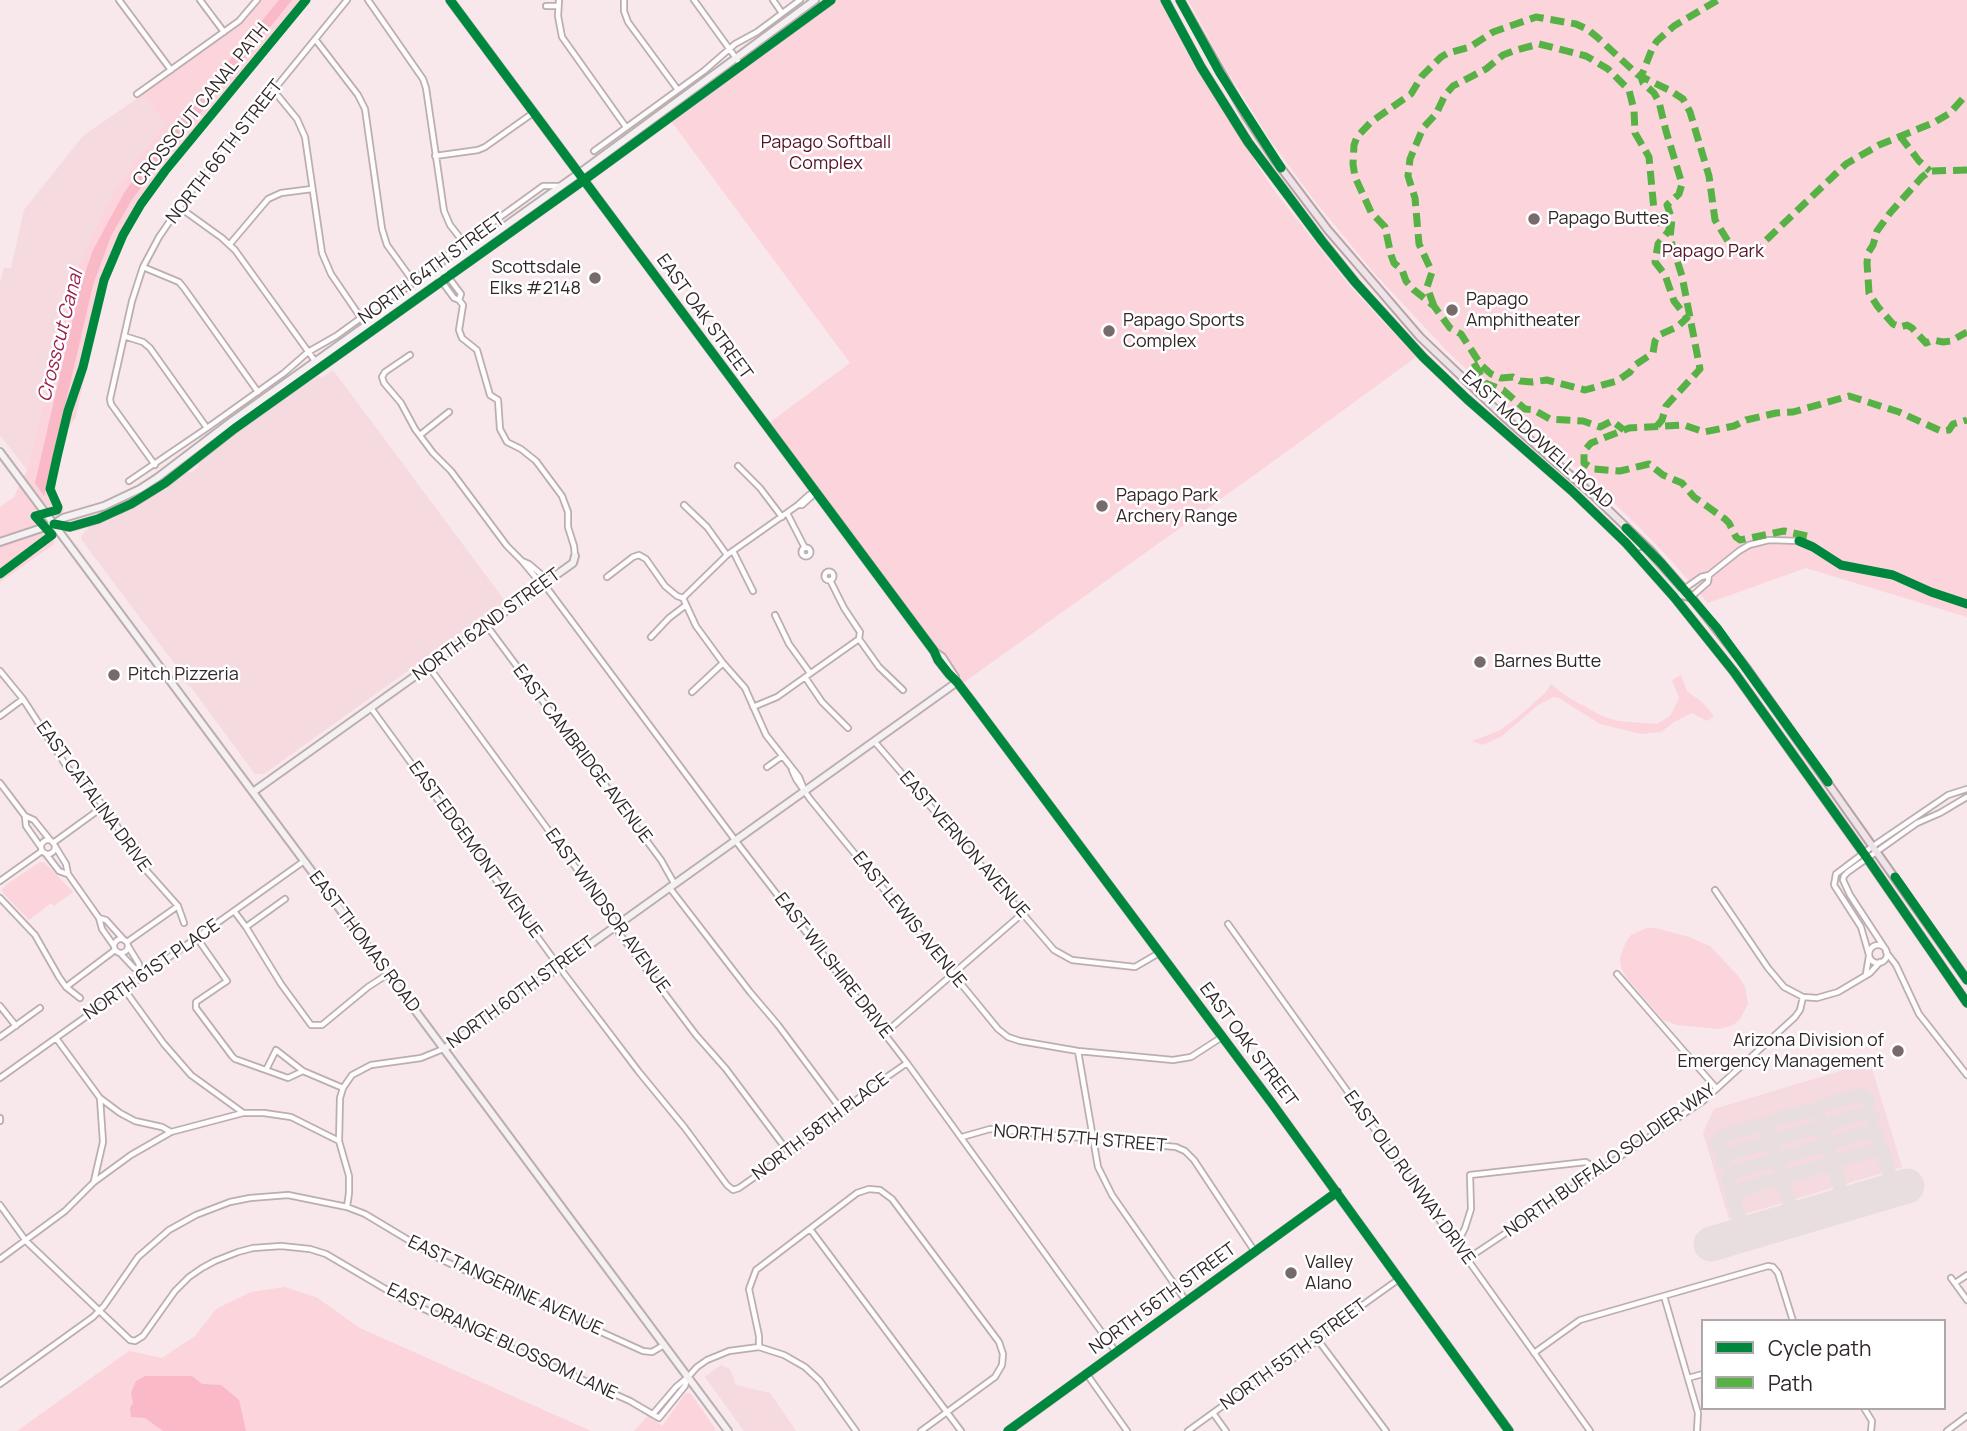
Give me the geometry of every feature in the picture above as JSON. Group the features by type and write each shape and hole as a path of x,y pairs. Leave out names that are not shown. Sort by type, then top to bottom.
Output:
{"main road":[{"name":"EAST MCDOWELL ROAD","path":"1165,0 1201,67 1248,142 1322,241 1409,342 1467,399 1539,460 1628,545 1658,579 1727,662 1967,1003"},
{"name":"EAST MCDOWELL ROAD","path":"1180,0 1220,73 1275,160 1328,230 1372,284 1440,357 1593,495 1650,550 1691,597 1745,666 1967,980"},
{"path":"1628,545 1634,547 1677,594 1691,597"}],"street":[{"path":"119,0 171,70"},
{"path":"200,0 224,32"},
{"path":"137,94 239,21 257,0"},
{"name":"NORTH 66TH STREET","path":"155,465 110,399 132,301 144,267 159,237 179,207 347,0"},
{"path":"368,0 423,79 444,211 450,225 465,244"},
{"name":"EAST OAK STREET","path":"450,0 934,651 948,674 957,682 1337,1192 1509,1431"},
{"path":"624,0 628,22 678,90"},
{"path":"694,0 741,65"},
{"path":"773,0 782,13"},
{"path":"594,151 708,68 729,49 800,0"},
{"name":"NORTH 64TH STREET","path":"0,542 54,524 63,518 110,504 153,480 815,0"},
{"name":"NORTH 64TH STREET","path":"54,524 70,527 98,519 158,488 234,429 831,0"},
{"path":"546,6 559,3 560,28 564,41 626,127"},
{"path":"316,39 358,95 365,109 382,229 387,245 413,281"},
{"path":"274,91 297,119 305,137 321,253 331,274 361,317"},
{"path":"435,156 478,150 533,113"},
{"name":"NORTH 64TH STREET","path":"129,481 543,187 561,186"},
{"path":"230,244 268,199 281,193 313,189"},
{"path":"179,207 230,244 321,368"},
{"path":"144,267 174,280 184,288 258,391"},
{"name":"NORTH 62ND STREET","path":"253,792 573,563 574,546 568,527 568,512 562,496 536,461 507,442 500,429 498,400 490,395 477,351 462,338 459,330 463,305 454,298 440,272"},
{"path":"124,336 143,342 150,348 207,428"},
{"name":"EAST WILSHIRE DRIVE","path":"410,355 382,377 420,435 451,471 506,546 542,575 544,584 735,840 908,1063 1116,1352"},
{"path":"420,435 449,412"},
{"name":"EAST THOMAS ROAD","path":"0,452 728,1431"},
{"path":"738,466 784,515 805,548"},
{"path":"153,480 158,488"},
{"path":"683,598 727,555 815,493"},
{"path":"684,505 707,527 727,555"},
{"path":"1684,589 1701,577 1709,575 1749,545 1769,540 1798,541 1841,565 1893,575 1967,604"},
{"path":"733,551 753,591"},
{"name":"EAST LEWIS AVENUE","path":"607,577 633,556 639,555 646,559 665,586 683,598 696,626 745,688 766,735 803,783 805,790 998,1029 1008,1037 1020,1041 1078,1051"},
{"path":"1691,597 1708,582 1709,575"},
{"path":"830,580 860,632 859,639 879,667 903,690"},
{"path":"651,637 686,605"},
{"path":"775,615 822,702 848,728"},
{"name":"EAST CAMBRIDGE AVENUE","path":"487,625 660,860 672,885 750,992 843,1112"},
{"path":"753,707 777,697 859,639"},
{"path":"692,692 723,663"},
{"name":"EAST WINDSOR AVENUE","path":"429,667 612,917 619,933 789,1153"},
{"name":"EAST CATALINA DRIVE","path":"0,671 23,699 67,766 104,806 138,861 178,906 184,923"},
{"name":"NORTH 60TH STREET","path":"343,1088 352,1075 363,1068 421,1058 444,1049 957,682"},
{"path":"0,716 23,699"},
{"name":"EAST EDGEMONT AVENUE","path":"371,708 559,966 733,1190"},
{"name":"EAST VERNON AVENUE","path":"874,741 1054,950 1072,960 1135,967 1159,953"},
{"path":"767,767 781,757"},
{"path":"0,783 25,816 34,820 53,843 66,864 68,874 99,918 102,929 116,950 144,975"},
{"path":"1875,849 1948,796 1967,789"},
{"path":"1897,969 1888,962 1872,960 1861,927 1834,885 1834,878 1838,871 1917,823 1967,797"},
{"path":"0,881 42,850 43,841 53,843 104,806"},
{"path":"25,816 26,826 42,850 59,871 68,874"},
{"path":"42,850 52,853 53,843"},
{"path":"1865,855 1843,880 1896,965 1919,1014 1967,1075"},
{"name":"NORTH 61ST PLACE","path":"0,1078 304,862"},
{"path":"1715,890 1768,968 1784,986 1803,997 1825,997 1838,992 1866,975 1885,959 1885,949"},
{"path":"0,898 35,935 66,987 80,998"},
{"path":"246,927 285,899"},
{"path":"126,943 178,906"},
{"path":"234,911 311,1025 322,1025 388,974"},
{"path":"885,1033 1023,913"},
{"path":"99,918 106,920 126,943 139,964 139,969"},
{"name":"EAST OLD RUNWAY DRIVE","path":"1228,924 1590,1431"},
{"path":"197,938 227,981 196,1002 196,1008 232,1056 288,1078 303,1070"},
{"path":"66,987 116,950 118,940 126,943"},
{"path":"116,950 126,952 126,943"},
{"path":"1866,975 1870,949 1879,945 1885,949"},
{"path":"1617,974 1716,1088"},
{"path":"124,989 164,1044 191,1075 243,1112"},
{"name":"NORTH BUFFALO SOLDIER WAY","path":"1467,1259 1703,1101 1795,1017 1803,997"},
{"path":"0,1006 16,1026"},
{"path":"0,1037 40,1008"},
{"path":"1186,1301 1112,1195 1098,1167 1078,1051 1173,1060 1191,1057 1222,1037"},
{"path":"57,1038 100,1098 135,1121 171,1132"},
{"path":"0,1384 98,1311 132,1264 146,1249 176,1226 210,1209 250,1198 288,1195 347,1207 349,1176 339,1141 340,1098 343,1088 303,1070 276,1050 266,1070"},
{"name":"NORTH 58TH PLACE","path":"733,1190 740,1188 789,1153 868,1090 908,1063"},
{"path":"94,1182 103,1142 100,1098"},
{"path":"0,1259 65,1211 94,1182 131,1155 171,1132 243,1112 264,1112 291,1117 339,1141"},
{"name":"NORTH 57TH STREET","path":"962,1137 990,1129 1177,1147 1194,1160 1255,1252"},
{"path":"1457,1244 1471,1209 1471,1175 1586,1162 1598,1171"},
{"path":"759,1347 760,1336 749,1297 753,1274 863,1190 880,1190 891,1199 999,1342 1003,1354 1002,1365 995,1377 921,1431"},
{"name":"NORTH 56TH STREET","path":"1011,1430 1337,1192"},
{"path":"0,1205 26,1241 98,1311"},
{"name":"EAST TANGERINE AVENUE","path":"347,1207 365,1214 425,1252 638,1349 653,1352 664,1345"},
{"path":"810,1229 961,1431"},
{"name":"EAST ORANGE BLOSSOM LANE","path":"98,1311 125,1336 135,1341 144,1336 180,1287 215,1261 253,1248 281,1246 310,1249 342,1262 404,1300 630,1401 659,1418 685,1387 688,1377"},
{"path":"1534,1353 1580,1320 1768,1266 1778,1273 1792,1319"},
{"path":"1967,1275 1953,1281 1967,1300"},
{"name":"NORTH 55TH STREET","path":"1188,1431 1257,1381 1294,1359 1399,1278"},
{"path":"1664,1296 1698,1412 1697,1431"},
{"path":"1318,1340 1386,1431"},
{"path":"653,1414 676,1387 701,1364 729,1351 759,1347 784,1355 804,1367 820,1381 856,1431"},
{"path":"1086,1373 1127,1431"},
{"path":"1688,1378 1701,1375"},
{"path":"1865,1410 1872,1421 1871,1431"},
{"path":"1213,1413 1226,1431"},
{"path":"1947,1431 1967,1416"}],"shaded area":[{"path":"279,0 292,0 150,175 111,236 93,285 44,496 35,483 80,288 93,250 124,193 149,158"},
{"path":"142,95 165,124 122,180 103,211 75,273 27,470 0,435 0,283 4,268 11,268 24,210 83,136"},
{"path":"333,370 505,601 264,774 255,774 187,685 179,674 180,671 81,536 90,526 113,518 168,487 187,472 192,472 199,462 238,431 318,376 323,377"},
{"path":"1870,1062 1902,1167 1729,1219 1703,1133 1714,1109"},
{"path":"721,1365 730,1369 736,1385 770,1393 796,1431 744,1431 705,1377"},
{"path":"145,1376 192,1376 202,1384 221,1385 239,1400 246,1431 163,1431 145,1418 131,1417 131,1393 136,1381"}],"green space":[{"path":"257,0 309,0 152,193 123,239 100,305 76,416 69,428 56,480 56,493 64,510 53,545 0,582 0,507 14,497 27,470 75,273 103,211 122,180 165,124 142,95 137,94 239,21"},
{"name":"Papago Sports Complex","path":"836,0 1159,0 1196,69 1273,189 1349,285 1416,357 963,683 769,423 850,363 671,121"},
{"name":"Papago Park","path":"1188,0 1967,0 1967,617 1806,568 1708,603 1639,527 1446,350 1374,273 1314,200 1270,140"},
{"path":"1681,675 1687,691 1714,716 1707,721 1692,713 1661,732 1641,734 1600,724 1559,698 1553,697 1538,705 1502,736 1483,745 1472,741 1499,731 1545,693 1551,684 1569,698 1602,716 1618,721 1657,724 1670,716 1679,698 1672,680"},
{"path":"40,862 45,863 73,892 54,906 51,903 29,920 2,890"},
{"path":"1647,928 1689,937 1710,946 1745,987 1748,1004 1740,1019 1733,1025 1719,1029 1677,1025 1663,1020 1626,977 1621,967 1620,957 1626,942 1631,935"},
{"path":"284,1287 316,1297 360,1328 591,1431 17,1431 129,1351 162,1358 195,1336 216,1309 251,1292"},
{"path":"690,1393 717,1431 634,1431 648,1416 662,1426 685,1394"}],"taxiway":[{"path":"1718,1145 1718,1140 1723,1136 1760,1125 1764,1125 1768,1130 1773,1120 1810,1110 1819,1115 1822,1106 1851,1097 1863,1095 1868,1101"},
{"path":"1723,1163 1723,1158 1728,1154 1765,1143 1773,1148 1774,1142 1779,1139 1816,1128 1824,1133 1824,1128 1829,1124 1864,1113 1873,1119"},
{"path":"1728,1180 1734,1172 1771,1161 1779,1166 1784,1157 1821,1146 1825,1146 1829,1151 1830,1145 1835,1142 1863,1133 1874,1132 1878,1137"},
{"path":"1881,1146 1894,1190"},
{"path":"1734,1199 1739,1190 1776,1179 1784,1185 1785,1179 1790,1175 1829,1165 1835,1170 1836,1163 1840,1160 1875,1150 1884,1155"},
{"path":"1833,1163 1845,1205"},
{"path":"1782,1178 1794,1219"},
{"path":"1731,1190 1744,1234"}],"runway":[{"path":"1711,1244 1907,1186"}],"marked path":[{"path":"1657,426 1666,406 1700,369 1682,276 1670,238 1672,219 1667,205 1679,194 1682,184 1659,102 1641,77 1657,41 1674,26 1718,0"},
{"path":"1434,306 1427,287 1432,272 1419,244 1415,198 1408,176 1410,159 1423,128 1436,114 1445,95 1453,86 1486,69 1503,55 1539,44 1586,56 1608,69 1629,90 1634,110 1635,133 1649,157 1655,221 1671,228 1658,244 1655,262 1665,275 1674,301 1687,318 1677,327 1659,335 1653,353 1635,365 1630,372 1617,381 1585,390 1547,380 1520,381 1513,377 1501,378 1491,374 1481,365 1461,334 1450,328 1434,306 1406,281 1402,270 1394,263 1385,227 1371,212 1355,177 1354,145 1357,137 1371,122 1411,94 1422,76 1441,57 1470,47 1493,32 1536,17 1576,24 1597,37 1638,75 1683,99 1690,112 1709,176 1715,220 1734,251 1749,253 1760,246 1846,164 1879,145 1935,122 1950,113 1967,94"},
{"path":"1900,136 1930,171"},
{"path":"1967,170 1930,171 1922,177 1877,231 1867,263 1869,293 1893,324 1900,327 1907,325 1926,343 1933,340 1951,341 1967,332"},
{"path":"1474,363 1485,383 1503,390 1525,409 1534,410 1550,419 1583,421 1600,427 1612,421 1624,430"},
{"path":"1807,536 1784,531 1740,540 1725,519 1694,497 1682,483 1663,475 1649,464 1620,471 1593,469 1584,463 1584,451 1591,443 1629,428 1684,425 1704,432 1849,396 1899,412 1941,431 1949,430 1953,424 1967,420"}],"cycle path":[{"name":"CROSSCUT CANAL PATH","path":"0,574 52,535 35,516 57,510 58,507 50,489 57,457 104,280 123,235 165,171 306,0"},
{"path":"450,0 934,651 938,660 1271,1102 1509,1431"},
{"path":"54,524 70,527 98,519 131,504 165,483 234,429 831,0"},
{"path":"1165,0 1201,67 1248,142 1322,241 1423,357 1571,490 1626,543 1674,597 1734,672 1967,1003"},
{"path":"1180,0 1220,73 1281,168"},
{"path":"1626,528 1661,563 1717,628 1828,782"},
{"path":"1799,541 1841,565 1893,575 1967,604"},
{"path":"1895,877 1967,980"},
{"path":"1008,1431 1337,1192"}],"place":[{"name":"Papago Buttes","path":"1534,219"},
{"name":"Scottsdale Elks #2148","path":"595,278"},
{"name":"Papago Amphitheater","path":"1452,310"},
{"name":"Papago Sports Complex","path":"1109,331"},
{"name":"Papago Park Archery Range","path":"1102,506"},
{"name":"Barnes Butte","path":"1480,662"},
{"name":"Pitch Pizzeria","path":"114,675"},
{"name":"Arizona Division of Emergency Management","path":"1898,1051"},
{"name":"Valley Alano","path":"1291,1273"}],"park label":[{"name":"Papago Softball Complex","path":"826,153"}],"water label":[{"name":"Crosscut Canal","path":"61,336"}]}
